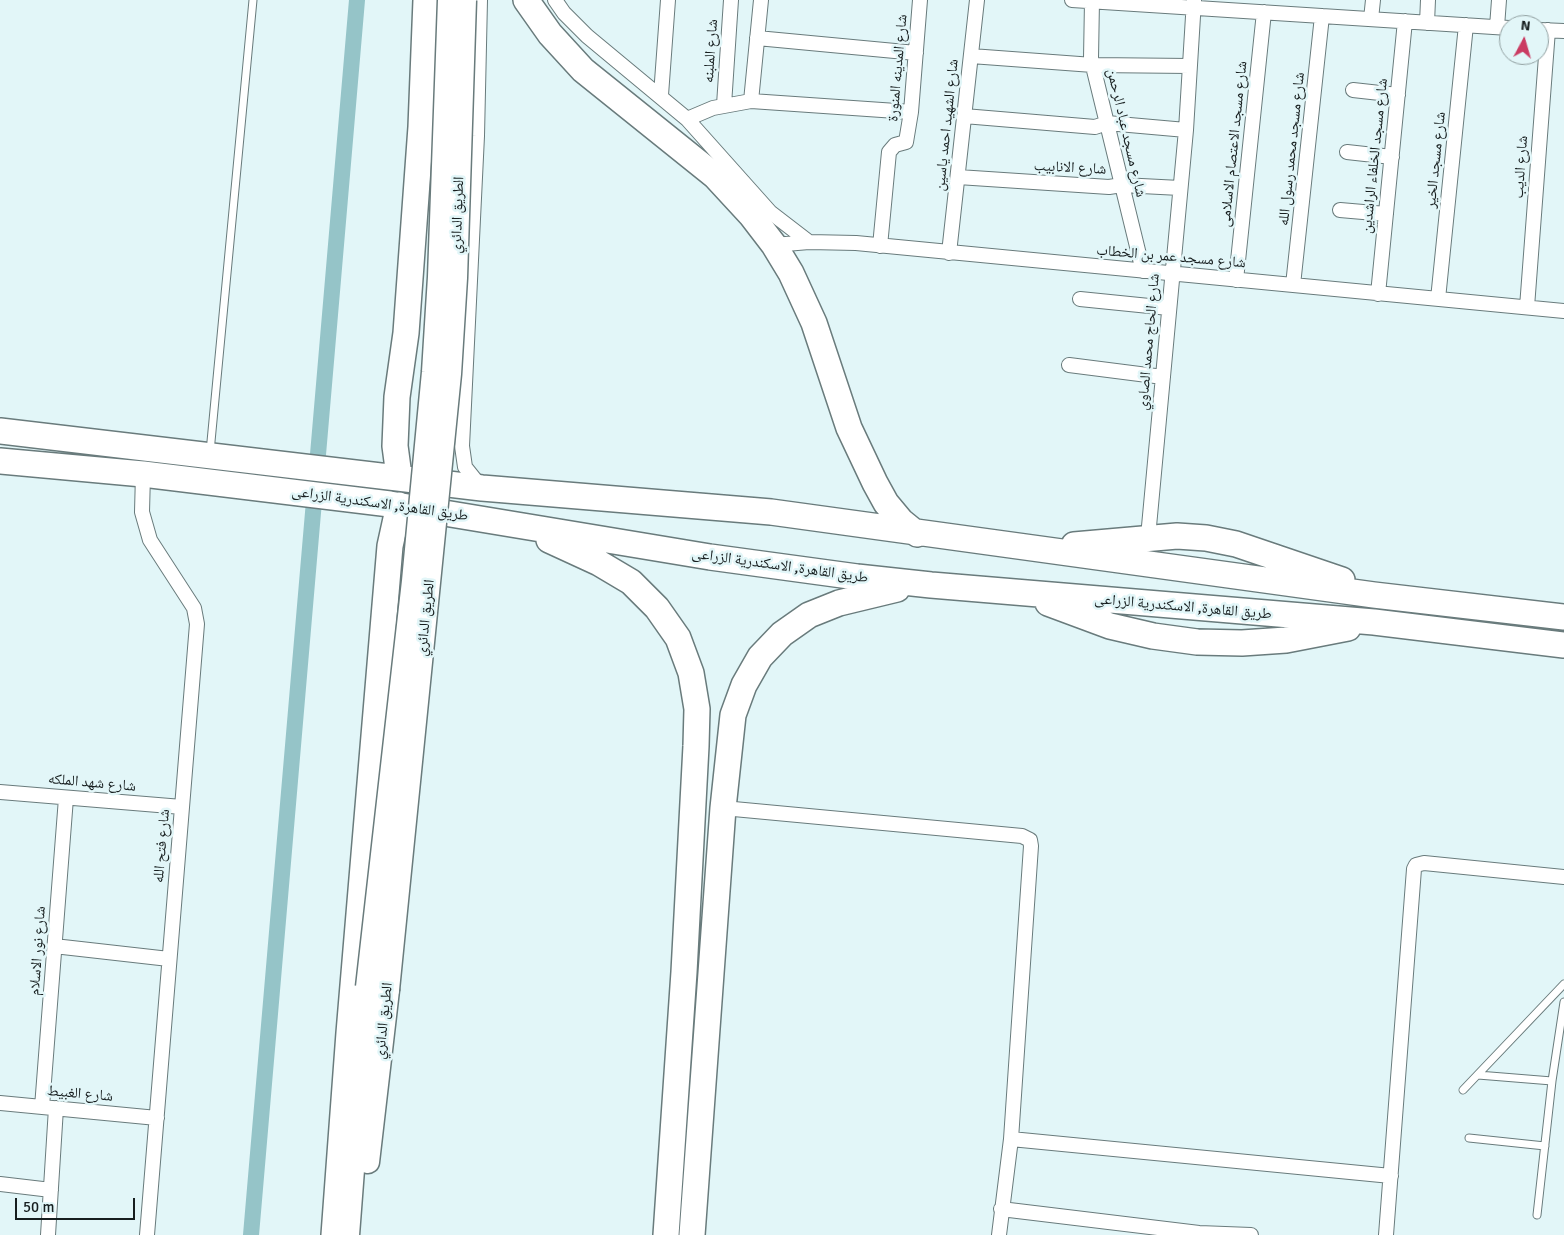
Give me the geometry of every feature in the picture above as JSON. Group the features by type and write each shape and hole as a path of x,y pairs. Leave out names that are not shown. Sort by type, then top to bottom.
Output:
{"highway":[{"path":"396,476 397,397 406,333 426,0"},
{"path":"526,0 550,34 583,70 714,176 751,214 774,245 791,273 814,323 849,428 875,483 886,504 900,521 917,534"},
{"name":"طريق القاهرة, الاسكندرية الزراعى","path":"0,431 396,476 482,488 771,512 917,534 1374,595 1564,617"},
{"name":"طريق القاهرة, الاسكندرية الزراعى","path":"0,461 143,474 395,504 710,557 931,585 1374,622 1564,645"},
{"path":"334,1235 349,1033 395,504"},
{"path":"505,522 599,563 631,582 657,608 678,638 691,673 697,709 684,972 666,1235"},
{"path":"1036,550 1148,537 1177,536 1236,544 1333,576 1374,595"},
{"path":"692,1235 723,808 733,715 744,685 760,657 782,634 809,616 869,594 931,585"},
{"path":"1027,593 1068,612 1110,626 1153,636 1197,642 1242,643 1286,640 1374,622"},
{"path":"684,972 712,974"}],"main road":[{"name":"الطريق الدائري","path":"364,1235 378,988 433,372 439,277 449,0"},
{"name":"الطريق الدائري","path":"348,1235 450,364 466,0"}],"street":[{"path":"480,0 477,136 462,446 465,467 482,488"},
{"path":"555,0 564,13 587,36 661,95 687,119 770,212 809,242"},
{"path":"661,95 668,0"},
{"name":"شارع الملبنه","path":"724,105 731,0"},
{"path":"751,101 761,0"},
{"name":"شارع المدينه المنورة","path":"880,246 888,152 895,145 906,142 911,112 920,0"},
{"name":"شارع الشهيد احمد ياسين","path":"949,253 977,0"},
{"path":"1072,0 1194,4 1264,12 1499,27"},
{"path":"1294,14 1295,0"},
{"path":"1372,19 1373,0"},
{"path":"1426,23 1428,0"},
{"path":"1499,0 1501,15"},
{"name":"شارع مسجد عباد الرحمن","path":"1092,1 1090,45 1093,65 1143,271"},
{"name":"شارع الحاج محمد الصاوي","path":"1148,537 1186,130 1194,4"},
{"name":"شارع مسجد الاعتصام الاسلامى","path":"1236,280 1264,12"},
{"name":"شارع مسجد محمد رسول الله","path":"1293,285 1322,16"},
{"name":"شارع مسجد الخلفاء الراشدين","path":"1378,294 1405,21"},
{"name":"شارع مسجد الخير","path":"1438,299 1466,25"},
{"path":"1549,30 1564,31"},
{"path":"757,38 916,53"},
{"path":"971,56 1093,65 1190,66"},
{"name":"شارع الديب","path":"1527,307 1542,65"},
{"path":"1353,90 1398,95"},
{"path":"687,119 724,105 751,101 911,112"},
{"path":"964,116 1095,127 1107,123 1186,130"},
{"path":"1347,152 1392,158"},
{"name":"شارع الانابيب","path":"958,177 1109,187 1122,185 1180,188"},
{"path":"1340,210 1386,214"},
{"name":"شارع مسجد عمر بن الخطاب","path":"774,245 809,242 880,246 1564,311"},
{"path":"1080,299 1169,308"},
{"path":"1069,365 1162,377"},
{"name":"شارع فتح الله","path":"143,474 142,512 150,540 194,608 197,624 147,1235"},
{"name":"شارع شهد الملكه","path":"0,792 182,807"},
{"name":"شارع نور الاسلام","path":"48,1235 51,1190 49,1108 54,946 66,798"},
{"path":"723,808 1022,836 1030,840 1032,846 1010,1139 999,1235"},
{"path":"1386,1235 1414,869 1416,865 1424,863 1564,877"},
{"path":"54,946 169,959"},
{"name":"شارع الغبيط","path":"0,1103 156,1118"},
{"path":"1010,1139 1391,1176"},
{"path":"0,1184 51,1190"},
{"path":"1001,1209 1199,1233 1251,1235"}],"lane":[{"path":"213,456 253,0"},
{"path":"1463,1090 1564,984"},
{"path":"1537,1215 1552,1081 1564,1002"},
{"path":"1478,1075 1552,1081"},
{"path":"1469,1138 1545,1146"}],"waterway":[{"path":"251,1235 357,0"}]}
